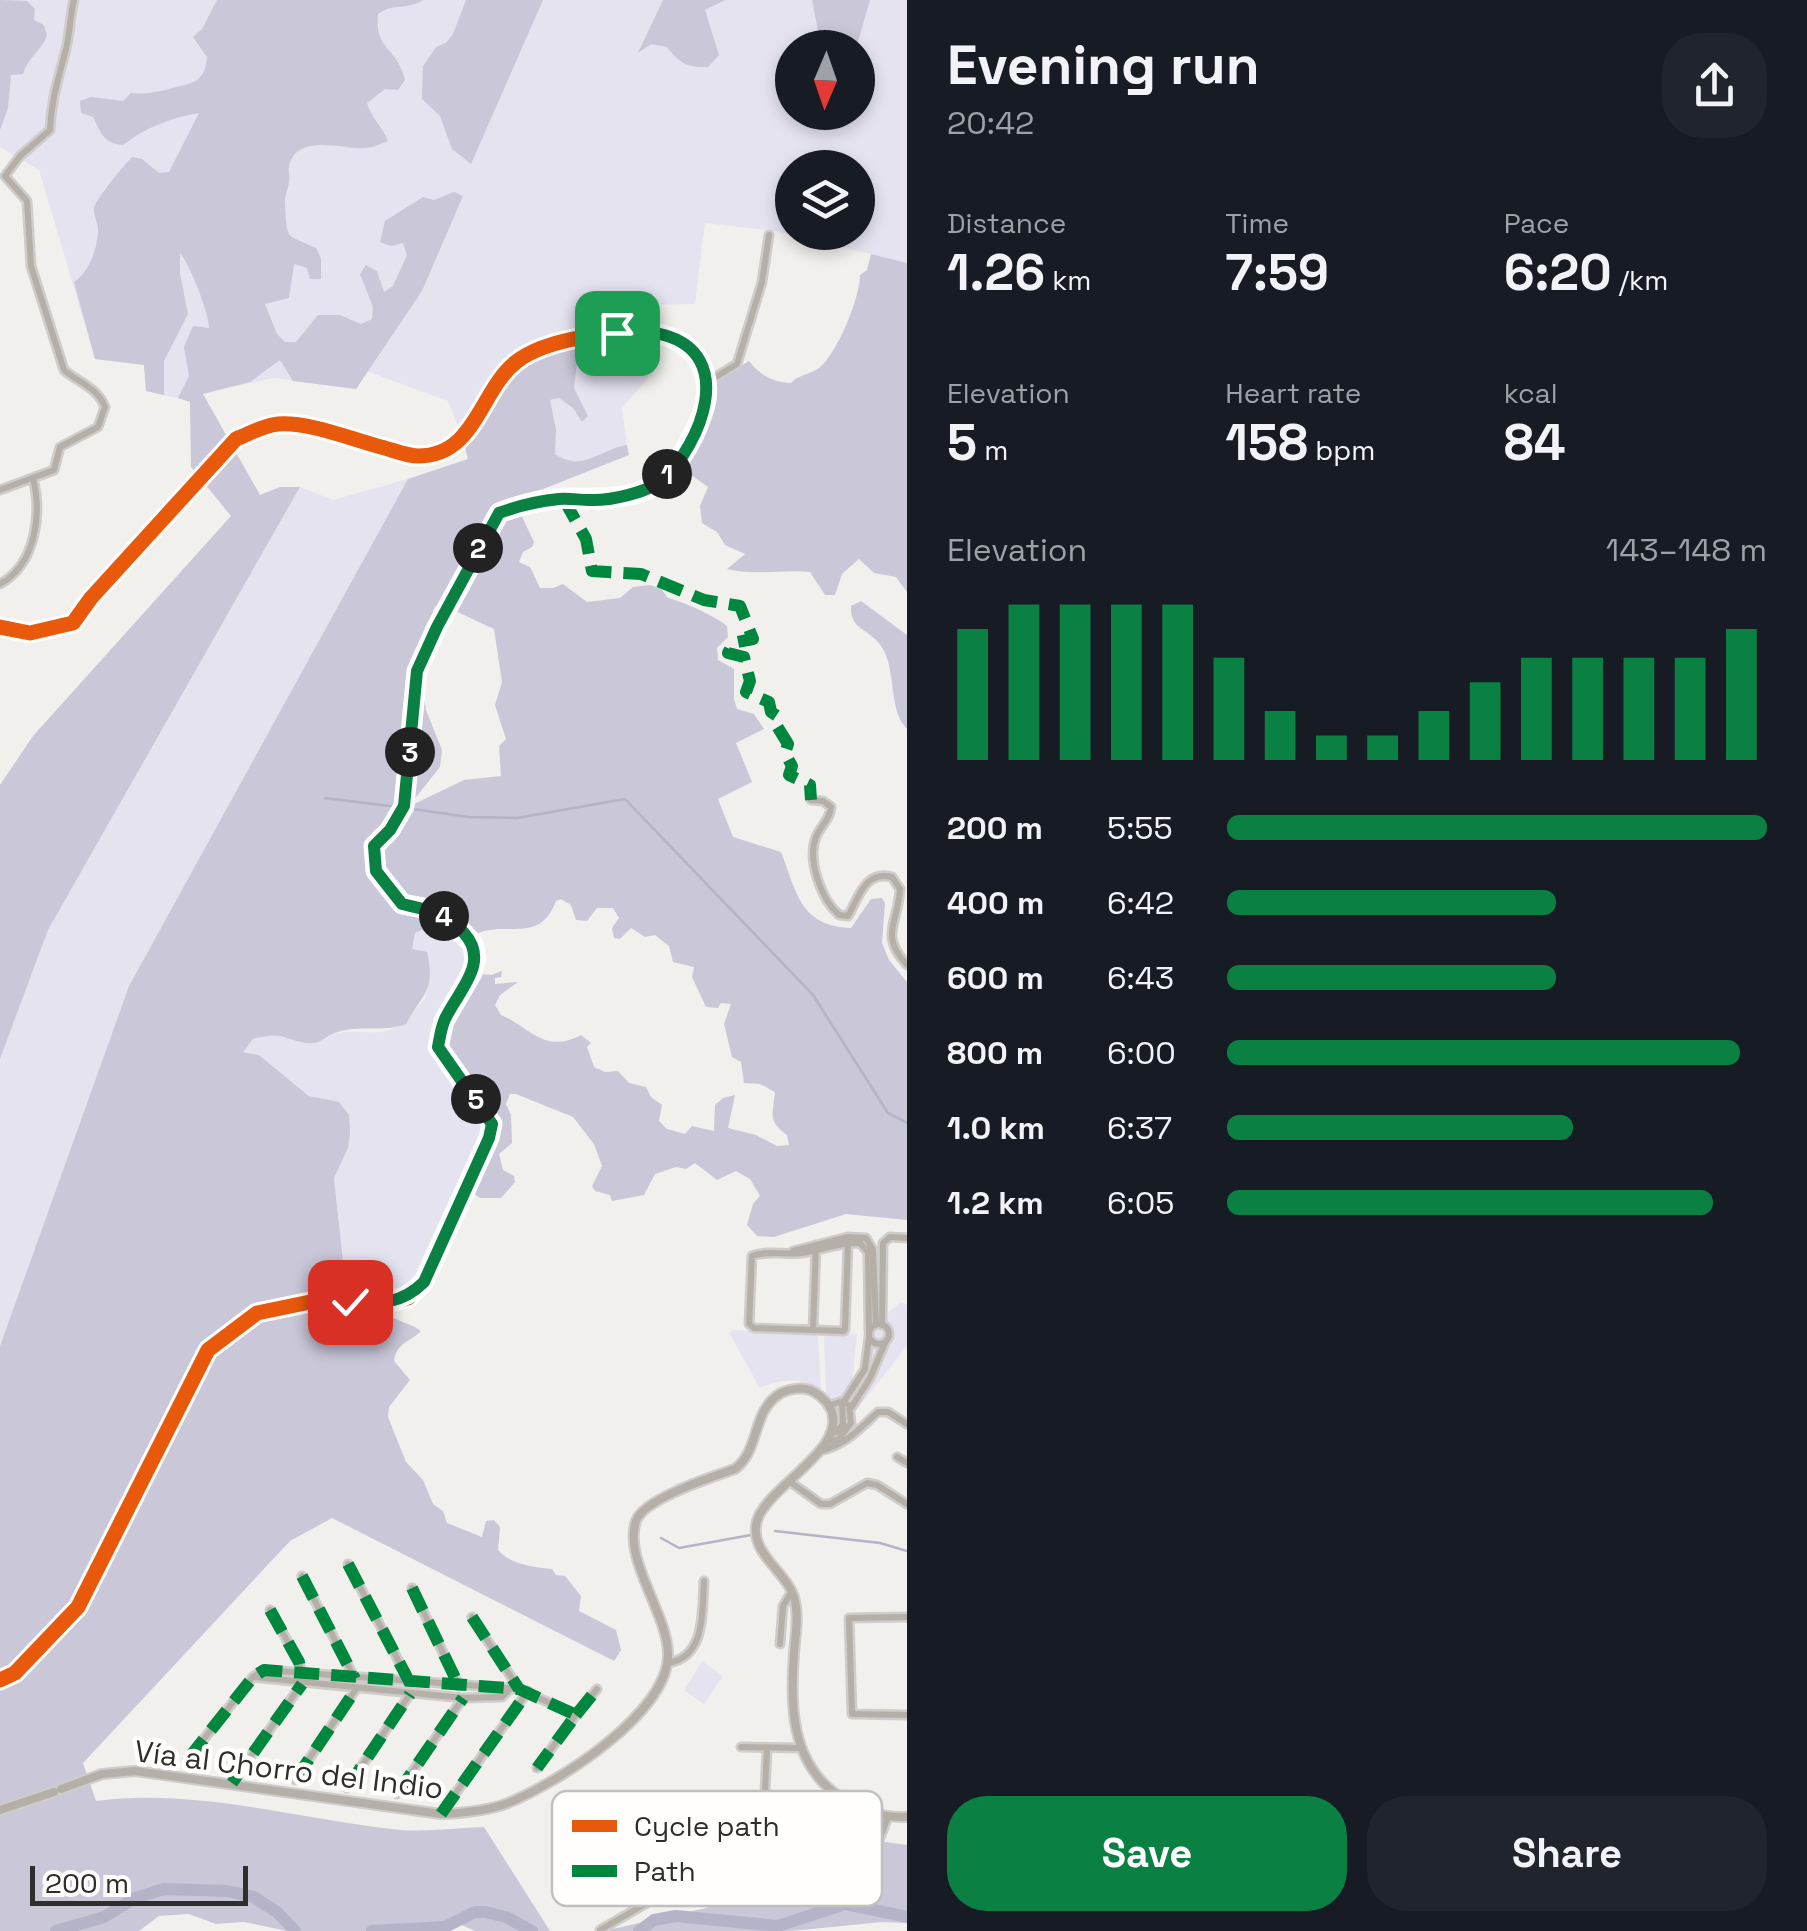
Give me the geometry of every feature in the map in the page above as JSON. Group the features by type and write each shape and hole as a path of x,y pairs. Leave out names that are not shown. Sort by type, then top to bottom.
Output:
{"street":[{"path":"0,490 54,470 60,447 98,427 106,407 87,384 64,370 32,266 27,201 5,176 20,156 50,130 55,79 68,45 74,0"},
{"path":"706,383 737,364 762,282 768,235"},
{"path":"0,627 30,633 73,622 236,440 256,430 276,424 301,426 417,456 440,452 467,434 482,414 494,385 518,360 550,346 617,333 665,335 683,344 694,354 706,383 706,408 680,460 660,483 594,501 563,498 499,513 417,671 404,806 390,830 374,846 376,871 402,904 436,910 474,944 472,973 444,1021 438,1047 492,1124 424,1282 408,1298 382,1304 315,1302 258,1314 233,1328 208,1350 78,1608 15,1673 0,1680"},
{"path":"0,584 22,561 32,541 38,498 33,478"},
{"path":"812,800 831,807 829,818 815,839 814,861 832,909 848,916 869,880 882,875 892,877 900,890 892,946 907,965"},
{"path":"834,1791 819,1778 801,1748 792,1708 796,1619 792,1591 760,1548 756,1535 761,1511 843,1424 845,1404 865,1369 884,1243 890,1237 907,1238"},
{"path":"848,1240 845,1330 754,1328 749,1324 752,1256 792,1252 848,1240 866,1238 871,1243 869,1288 876,1344 885,1343"},
{"path":"812,1330 816,1247"},
{"path":"828,1406 845,1404 870,1378 889,1335 874,1329"},
{"path":"704,1582 695,1646 684,1659 668,1663 667,1642 634,1538 640,1513 745,1461 762,1413 788,1390 812,1390 828,1406 832,1415 828,1438"},
{"path":"818,1452 837,1448 878,1412 888,1412 907,1424"},
{"path":"897,1457 907,1463"},
{"path":"789,1481 820,1504 834,1504 867,1483 907,1504"},
{"path":"348,1564 410,1683"},
{"path":"302,1576 355,1679"},
{"path":"412,1588 459,1686"},
{"path":"780,1644 784,1606 792,1591"},
{"path":"232,1783 302,1680 299,1662 270,1610"},
{"path":"472,1617 514,1689"},
{"path":"907,1617 849,1618 852,1714 907,1714"},
{"name":"Vía al Chorro del Indio","path":"0,1810 118,1771 232,1783 441,1814 484,1811 508,1803 603,1744 642,1710 663,1682 668,1663"},
{"path":"188,1760 253,1677 264,1670 356,1689 410,1694 502,1697 514,1689"},
{"path":"302,1680 355,1679 514,1689 528,1691 576,1715"},
{"path":"295,1780 356,1689"},
{"path":"537,1768 598,1689"},
{"path":"441,1814 528,1691"},
{"path":"347,1788 410,1694"},
{"path":"396,1794 463,1698"},
{"path":"741,1747 801,1748"},
{"path":"765,1791 766,1750"},
{"path":"882,1815 907,1818"},
{"path":"882,1832 888,1817"},
{"path":"600,1930 641,1906"}],"shaded area":[{"path":"0,0 907,0 907,263 853,250 875,250 875,150 775,150 775,231 705,223 695,304 643,305 617,333 462,436 448,401 366,371 356,389 274,378 202,393 190,401 146,391 144,365 95,359 39,170 0,147"},
{"path":"0,0 27,1 35,9 34,20 44,25 47,36 23,74 11,75 8,108 0,130"},
{"path":"217,0 423,0 378,14 379,35 405,80 398,90 385,89 367,103 388,141 366,148 311,146 301,149 289,166 285,201 288,231 316,248 321,258 321,279 310,279 307,268 294,264 289,298 265,304 277,334 285,342 296,342 318,315 340,315 361,324 372,319 373,307 360,274 366,265 377,271 384,292 393,286 407,255 403,243 391,246 380,242 385,221 423,197 434,200 454,192 463,196 422,291 356,389 293,381 280,360 250,382 203,394 260,495 280,487 300,487 48,930 0,1059 0,785 33,736 231,516 191,467 190,402 178,398 189,376 184,347 193,326 209,328 203,301 184,258 180,253 188,314 164,361 164,395 146,391 144,365 95,359 74,282 88,267 94,253 98,229 94,208 104,190 132,157 142,159 159,173 169,172 199,113 159,124 123,145 111,142 93,117 81,113 80,101 91,97 123,101 131,93 160,91 199,78 207,57 193,37 202,29"},
{"path":"466,0 543,0 471,164 452,149 440,116 422,99 423,66 436,47 453,34"},
{"path":"663,0 725,0 705,10 719,55 708,67 684,63 667,47 651,44 638,53"},
{"path":"812,0 870,0 861,30 818,30"},
{"path":"871,254 907,263 907,592 896,577 874,573 859,559 842,574 835,595 825,595 810,572 727,569 745,554 725,545 717,532 702,523 700,506 708,487 684,470 680,460 706,408 708,387 749,361 767,377 784,383 819,368 846,325 860,275 867,270"},
{"path":"623,325 625,342 607,354 577,365 574,388 588,416 582,422 573,408 559,398 550,400 556,430 555,454 583,461 627,445 629,455 518,499 517,506 534,542 519,562 530,567 540,588 563,584 587,602 620,598 633,587 650,585 661,589 668,598 727,626 728,637 717,648 718,660 734,669 737,709 754,714 764,729 736,743 752,782 718,799 733,837 781,852 803,905 821,921 851,928 871,899 882,898 885,903 882,943 889,960 907,982 907,1220 846,1214 774,1237 757,1236 747,1225 753,1204 760,1196 750,1179 736,1171 717,1180 695,1163 686,1169 676,1167 655,1174 644,1195 612,1201 610,1195 595,1191 592,1186 602,1166 594,1144 573,1117 516,1094 510,1094 506,1104 511,1115 512,1143 499,1154 503,1170 514,1176 515,1182 501,1198 480,1198 470,1191 492,1124 441,1055 444,1021 472,973 491,975 502,971 495,984 518,982 500,995 495,1005 501,1015 547,1040 557,1042 581,1035 591,1043 587,1047 594,1067 605,1072 618,1071 629,1083 646,1087 662,1105 659,1121 667,1129 685,1134 692,1126 714,1131 715,1105 735,1095 728,1128 756,1135 777,1146 789,1145 787,1135 774,1121 775,1092 760,1084 744,1083 741,1062 732,1057 724,1024 731,1004 706,1007 692,977 694,967 673,962 669,946 655,935 645,937 631,928 620,939 614,938 612,928 619,918 613,908 597,908 587,921 576,920 571,905 561,899 532,927 478,933 469,925 429,927 415,933 412,949 427,952 429,984 406,1024 344,1030 311,1043 277,1036 253,1039 243,1052 259,1055 309,1096 339,1102 349,1115 348,1148 334,1178 343,1261 384,1288 388,1314 421,1331 401,1346 394,1361 410,1380 389,1407 388,1417 406,1462 423,1480 447,1523 482,1537 486,1521 494,1520 500,1527 498,1550 516,1562 552,1569 556,1575 565,1576 581,1596 579,1611 616,1630 621,1650 614,1661 332,1518 290,1541 83,1763 96,1801 207,1801 403,1830 484,1827 550,1931 475,1931 455,1922 421,1923 395,1931 287,1931 244,1922 216,1924 189,1914 159,1916 139,1931 0,1931 0,1346 129,986 408,479 468,459 462,436 494,385 518,360 553,345 617,333","holes":["435,606 445,614 451,609 494,629 502,682 495,705 506,739 499,746 501,776 464,780 408,807 440,767 442,750 426,710 418,653"]},
{"path":"625,342 654,371 622,408 627,445 583,461 555,455 550,400 559,398 567,402 583,421 588,416 574,388 577,365 602,360"},
{"path":"408,479 129,986 0,1346 0,1059 48,930 300,487 333,500"},
{"path":"861,601 907,635 907,729 897,710 884,651 853,619 851,606"},
{"path":"429,927 460,928 473,944 472,973 492,1124 424,1281 408,1298 382,1304 384,1288 343,1261 334,1178 348,1148 349,1115 310,1096 259,1055 242,1051 265,1034 311,1043 343,1032 380,1032 395,1027 426,998 412,949 415,933"},
{"path":"901,1302 907,1305 907,1346 838,1433 837,1424 857,1394 864,1334"},
{"path":"729,1333 818,1333 821,1389 791,1381 760,1388"},
{"path":"824,1333 857,1334 851,1390 834,1414 826,1400"},
{"path":"702,1661 723,1676 704,1704 684,1690"},
{"path":"882,1841 907,1845 907,1923 791,1931 604,1931 706,1908 882,1906"}],"waterway":[{"path":"325,798 398,807"},
{"path":"406,808 468,817 517,818 625,799 813,995 888,1113 907,1123"},
{"path":"775,1531 880,1543 907,1551"},
{"path":"661,1538 679,1548 751,1535"},
{"path":"56,1931 104,1917 135,1898 164,1889 227,1891 254,1897 278,1913 295,1931"},
{"path":"639,1931 654,1920 676,1916 778,1926 839,1906"},
{"path":"855,1906 907,1917"},
{"path":"372,1931 445,1927 475,1912 506,1917 532,1931"}],"marked path":[{"path":"563,498 586,539 592,571 641,574 704,600 740,606 753,639 733,643 728,653 744,657 750,681 746,692 769,702 788,744 785,753 792,766 789,775 810,785 811,800"},
{"path":"348,1564 410,1683"},
{"path":"302,1576 355,1679"},
{"path":"412,1588 459,1686"},
{"path":"270,1610 299,1662 302,1675"},
{"path":"472,1617 519,1689"},
{"path":"188,1759 253,1677 264,1670 519,1689 576,1715 537,1768"},
{"path":"232,1783 302,1684"},
{"path":"295,1780 356,1689"},
{"path":"576,1715 597,1689"},
{"path":"441,1814 528,1691"},
{"path":"347,1788 410,1694"},
{"path":"397,1794 463,1698"}],"cycle path":[{"path":"0,627 30,633 73,623 91,598 236,439 262,428 278,424 304,426 418,456 437,453 465,434 516,362 564,341 603,334 655,334 683,344 702,367 707,384 704,409 684,452 666,477 639,493 548,500 499,513 417,671 404,806 390,830 374,846 376,871 402,904 436,910 473,944 476,957 472,973 444,1021 438,1047 492,1124 424,1281 408,1298 382,1304 315,1301 257,1313 208,1350 78,1607 15,1673 0,1680"}],"route":[{"path":"350,1302 382,1304 408,1298 424,1282 492,1124 438,1047 444,1021 472,973 474,944 436,910 402,904 376,871 374,846 390,830 404,806 417,671 499,513 563,498 594,501 660,483 680,460 706,408 703,369 683,344 665,335 617,333"}]}
